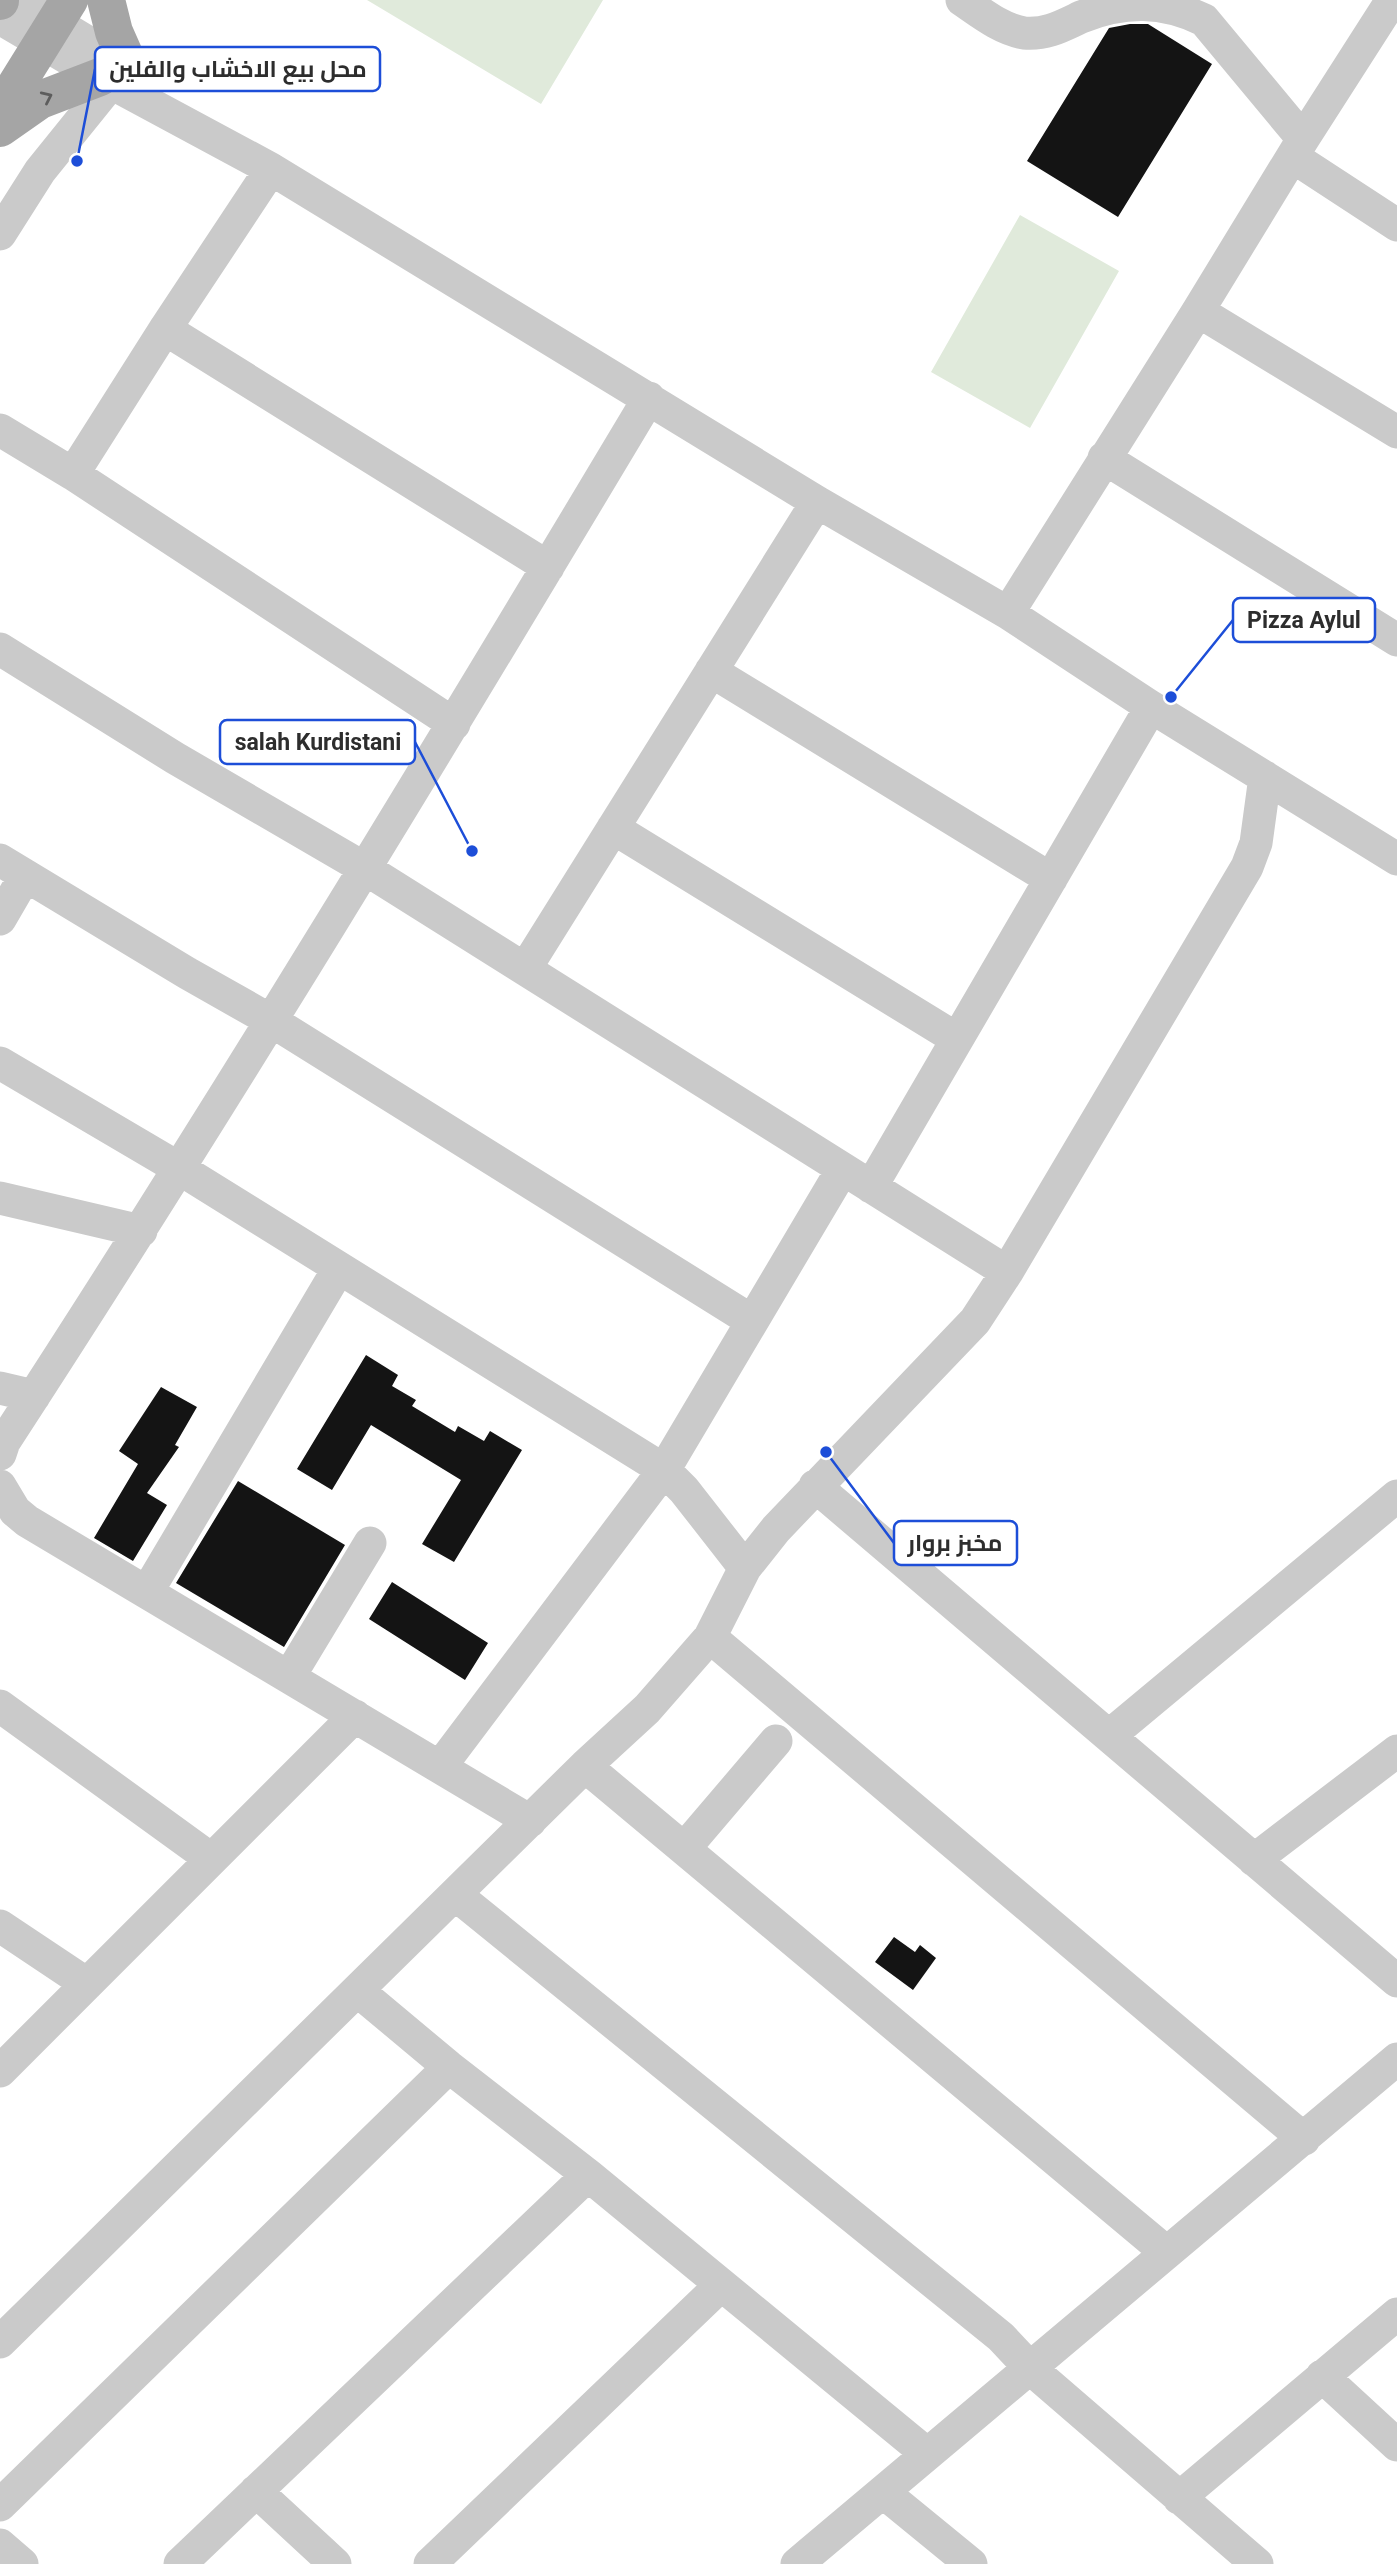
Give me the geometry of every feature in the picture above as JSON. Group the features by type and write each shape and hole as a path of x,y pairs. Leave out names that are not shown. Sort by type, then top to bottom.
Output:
{"main road":[{"path":"0,128 40,100 113,75 114,32 106,0"},
{"path":"0,111 56,22"}],"street":[{"path":"18,0 56,22 113,75 159,86 171,116 271,169 817,502 1008,613 1151,707 1265,777 1394,851"},
{"path":"962,0 995,22 1025,33 1056,30 1089,13 1142,0 1164,1 1185,8 1204,20 1298,148 1397,225"},
{"path":"1008,613 1392,0"},
{"path":"0,18 56,22"},
{"path":"0,234 40,171 113,75"},
{"path":"73,474 164,329 271,169"},
{"path":"1198,311 1397,432"},
{"path":"164,329 548,567"},
{"path":"0,1454 4,1442 180,1169 454,724 649,398"},
{"path":"0,430 73,474 454,724"},
{"path":"1104,458 1397,640"},
{"path":"524,969 817,502"},
{"path":"0,649 175,758 364,868 1007,1272"},
{"path":"711,671 1051,879"},
{"path":"871,1187 1151,707"},
{"path":"4,2330 456,1895 584,1766 647,1709 710,1637 745,1568 815,1486 975,1321 1007,1272 1247,867 1256,844 1265,777"},
{"path":"613,828 957,1039"},
{"path":"0,919 13,868 270,1020 752,1321"},
{"path":"0,1063 180,1169 664,1470 684,1490 745,1568"},
{"path":"440,1767 664,1470 842,1170"},
{"path":"0,1198 141,1231"},
{"path":"147,1592 339,1268"},
{"path":"0,1388 34,1396"},
{"path":"0,1486 15,1511 27,1521 530,1821"},
{"path":"815,1486 1397,1981"},
{"path":"1109,1736 1397,1496"},
{"path":"289,1677 370,1543"},
{"path":"710,1637 1304,2140"},
{"path":"0,1706 211,1859"},
{"path":"0,2071 355,1716"},
{"path":"684,1849 776,1741"},
{"path":"1254,1860 1397,1751"},
{"path":"584,1766 1166,2252"},
{"path":"456,1895 1001,2337 1031,2369 1257,2564"},
{"path":"0,1926 87,1984"},
{"path":"358,1990 449,2067 588,2175 926,2453"},
{"path":"797,2564 1397,2059"},
{"path":"0,2505 449,2067"},
{"path":"180,2564 588,2175"},
{"path":"430,2564 721,2285"},
{"path":"1179,2498 1397,2314"},
{"path":"1322,2376 1397,2445"},
{"path":"256,2491 335,2564"},
{"path":"883,2492 971,2564"},
{"path":"0,2545 22,2564"}],"green space":[{"path":"367,0 603,0 541,104"},
{"path":"1020,215 1119,271 1030,428 931,372"}],"building":[{"path":"1148,24 1212,64 1118,217 1027,161 1109,28"},
{"path":"366,1355 398,1375 392,1386 416,1400 412,1406 455,1432 458,1426 484,1441 490,1431 522,1450 454,1562 422,1544 461,1480 371,1425 332,1490 297,1469"},
{"path":"161,1387 197,1407 175,1445 179,1447 147,1493 167,1505 133,1561 94,1538 138,1464 119,1451"},
{"path":"238,1481 345,1545 284,1647 176,1583"},
{"path":"392,1582 488,1643 465,1680 369,1619"},
{"path":"894,1937 915,1952 920,1945 936,1958 913,1990 875,1962"}],"place":[{"name":"محل بيع الاخشاب والفلين","path":"77,161"},
{"name":"Pizza Aylul","path":"1171,697"},
{"name":"salah Kurdistani","path":"472,851"},
{"name":"مخبز بروار","path":"826,1452"}]}
